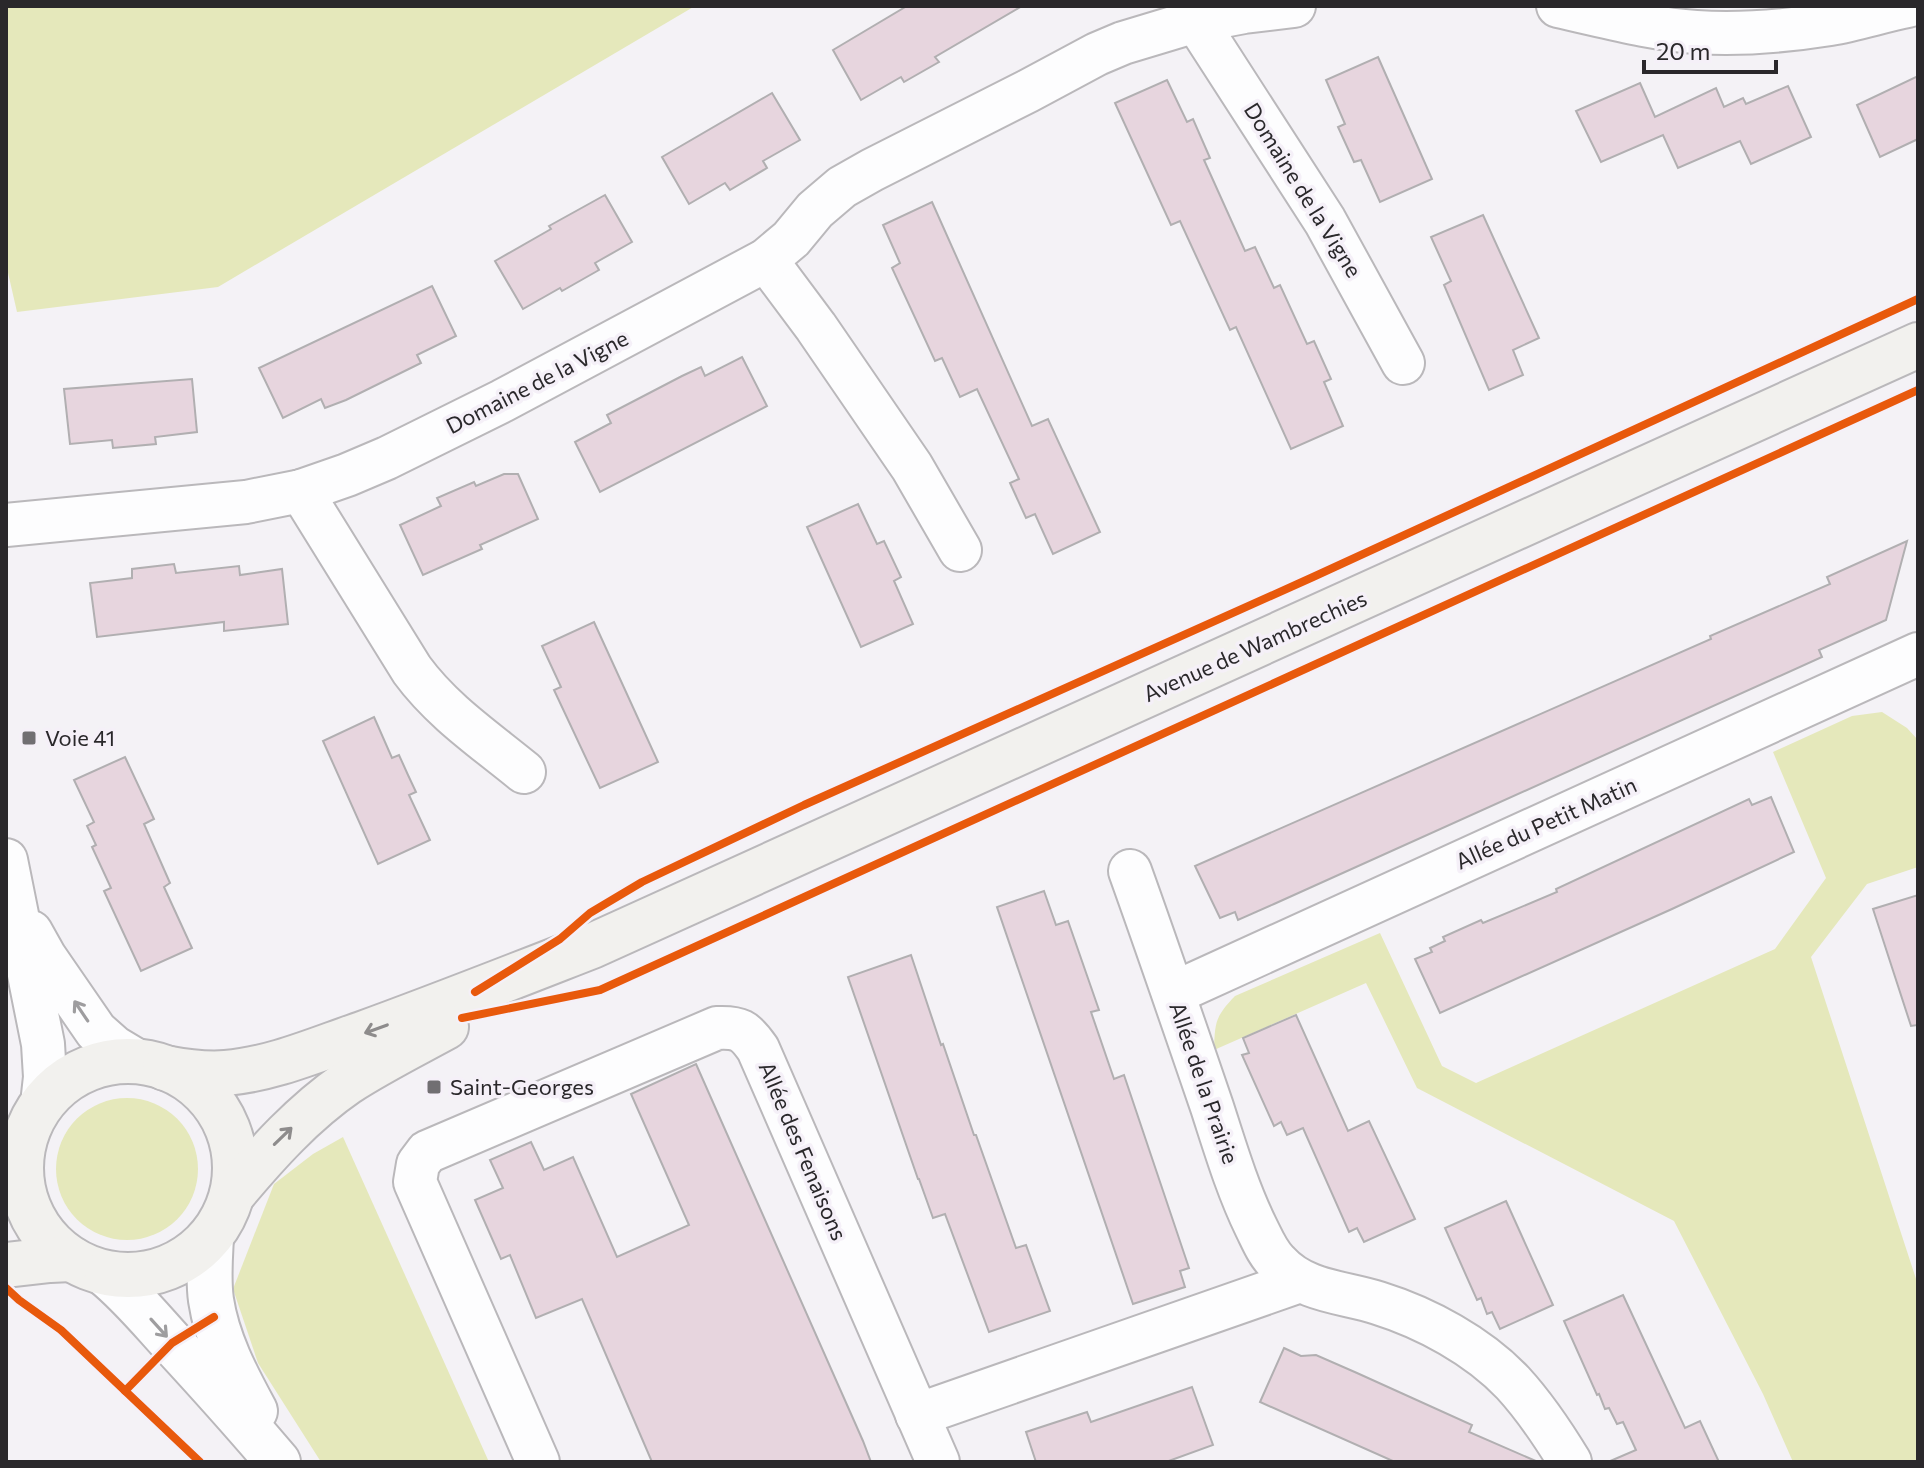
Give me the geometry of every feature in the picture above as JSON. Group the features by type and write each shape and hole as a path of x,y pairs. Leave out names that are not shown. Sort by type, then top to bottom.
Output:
{"main road":[{"name":"Avenue de Wambrechies","path":"152,1065 197,1073 226,1073 283,1061 382,1027 592,946 1918,345"},
{"name":"Avenue de Wambrechies","path":"232,1195 282,1137 347,1083 592,946"},
{"path":"6,1265 50,1260 133,1276 162,1270 189,1257 211,1237 224,1218 232,1195 235,1156 224,1119 208,1097 189,1079 152,1065 111,1063 85,1070 61,1084 42,1104 30,1124 14,1154 27,1204 49,1240 87,1266"}],"street":[{"name":"Domaine de la Vigne","path":"6,525 216,506 301,491 347,475 502,401 766,260 842,187 1097,54 1196,21 1294,6"},
{"path":"1558,6 1663,28 1731,33 1835,24 1908,6"},
{"name":"Domaine de la Vigne","path":"1196,21 1325,221 1403,363"},
{"path":"766,260 912,467 960,550"},
{"path":"301,491 426,690 524,772"},
{"name":"Allée du Petit Matin","path":"1174,993 1918,654"},
{"path":"6,860 43,1044 45,1077 42,1104"},
{"name":"Allée de la Prairie","path":"1130,871 1243,1201 1261,1239 1278,1263 1300,1281 1335,1294 1408,1313 1460,1341 1512,1381 1535,1408 1570,1462"},
{"path":"16,903 45,957 87,1020 104,1039 152,1065"},
{"name":"Allée des Fenaisons","path":"538,1462 415,1182 418,1164 427,1152 717,1028 736,1027 749,1036 758,1049 938,1462"},
{"path":"211,1237 209,1266 214,1317 226,1355 280,1462"},
{"path":"87,1266 133,1299 280,1462"},
{"path":"917,1415 1300,1281"}],"green space":[{"path":"6,6 695,6 218,287 17,312 6,264"},
{"path":"1882,712 1907,728 1918,740 1918,867 1867,884 1811,957 1918,1285 1918,1462 1793,1462 1763,1394 1674,1221 1417,1088 1366,983 1214,1050 1215,1033 1217,1020 1235,996 1380,933 1442,1066 1476,1083 1775,949 1826,878 1773,752 1852,716"},
{"path":"127,1098 154,1103 177,1119 193,1142 198,1169 193,1196 177,1219 154,1235 127,1240 100,1235 77,1219 61,1196 56,1169 61,1142 77,1119 100,1103"},
{"path":"343,1137 489,1462 321,1462 258,1363 233,1289 274,1184 313,1154"}],"building":[{"path":"907,6 1022,6 935,57 939,62 904,82 901,77 861,100 833,50"},
{"path":"1378,57 1432,179 1380,202 1361,160 1354,162 1338,127 1345,124 1326,80"},
{"path":"1918,76 1918,139 1880,157 1857,105"},
{"path":"1167,80 1187,122 1193,119 1210,158 1204,160 1245,251 1255,247 1274,288 1280,285 1307,344 1314,341 1331,379 1324,382 1343,426 1291,449 1236,327 1230,330 1180,221 1171,225 1115,103"},
{"path":"1640,83 1655,117 1716,88 1724,107 1743,98 1746,104 1788,86 1811,137 1751,164 1740,141 1678,168 1663,135 1601,162 1576,111"},
{"path":"772,93 800,140 763,161 767,168 730,190 725,183 689,204 662,157"},
{"path":"605,195 632,242 595,263 599,270 523,309 495,261"},
{"path":"932,202 1032,426 1048,419 1100,532 1053,554 1035,514 1026,518 1010,483 1019,479 977,389 960,397 942,358 935,361 892,268 900,263 883,225"},
{"path":"1483,215 1539,338 1513,350 1523,375 1489,390 1444,285 1451,281 1431,237"},
{"path":"432,286 456,336 417,355 421,363 346,400 325,408 321,399 283,418 259,368"},
{"path":"742,357 767,406 600,492 575,442 611,423 607,415 682,376 701,367 705,376"},
{"path":"192,379 197,432 155,437 156,444 113,448 112,440 70,444 64,389"},
{"path":"504,474 518,474 538,519 480,545 482,549 423,575 400,525 441,506 437,498 474,482 476,486"},
{"path":"858,504 877,544 884,541 901,577 894,581 913,624 861,647 807,527"},
{"path":"1907,541 1886,620 1819,650 1822,657 1238,920 1235,912 1220,918 1195,866 1711,639 1710,636 1830,584 1827,577"},
{"path":"174,564 176,573 239,566 240,575 282,569 288,624 224,631 224,622 97,637 90,583 132,578 132,569"},
{"path":"594,622 658,762 600,788 554,690 561,687 542,646"},
{"path":"374,717 392,758 399,755 416,792 409,795 430,840 378,864 323,741"},
{"path":"125,757 154,819 144,824 170,883 164,887 192,948 141,971 104,891 111,888 92,847 96,845 87,826 94,822 74,780"},
{"path":"1771,797 1794,852 1440,1013 1415,959 1432,952 1430,948 1445,941 1443,937 1557,892 1556,889 1749,799 1752,805"},
{"path":"1044,891 1056,925 1068,921 1099,1010 1091,1012 1114,1079 1124,1075 1189,1268 1180,1271 1185,1287 1133,1304 997,907"},
{"path":"1918,895 1918,1025 1911,1026 1873,909"},
{"path":"911,955 1016,1248 1026,1245 1050,1311 989,1332 945,1214 933,1218 848,977"},
{"path":"1296,1015 1348,1131 1369,1121 1415,1219 1364,1242 1357,1228 1349,1232 1303,1128 1287,1135 1281,1122 1274,1126 1242,1055 1249,1053 1243,1038"},
{"path":"696,1064 871,1462 652,1462 582,1299 536,1318 510,1255 501,1259 475,1200 503,1188 490,1160 531,1142 544,1170 573,1157 617,1257 689,1225 631,1094"},
{"path":"1506,1201 1553,1305 1500,1329 1492,1312 1487,1314 1481,1298 1477,1300 1445,1228"},
{"path":"1623,1295 1685,1428 1700,1421 1719,1462 1608,1462 1636,1450 1623,1422 1617,1424 1609,1408 1605,1409 1597,1395 1564,1321"},
{"path":"1284,1348 1301,1356 1316,1355 1357,1373 1472,1425 1469,1432 1538,1462 1395,1462 1260,1402"},
{"path":"1192,1387 1213,1445 1166,1462 1036,1462 1026,1432 1087,1412 1091,1422"}],"cycle path":[{"path":"475,992 560,939 590,913 642,882 804,805 1313,577 1918,299"},
{"path":"462,1018 600,990 1918,390"},
{"path":"6,1288 61,1330 200,1462"},
{"path":"125,1391 172,1343 214,1317"}],"place":[{"name":"Voie 41","path":"29,738"},
{"name":"Saint-Georges","path":"434,1087"}]}
